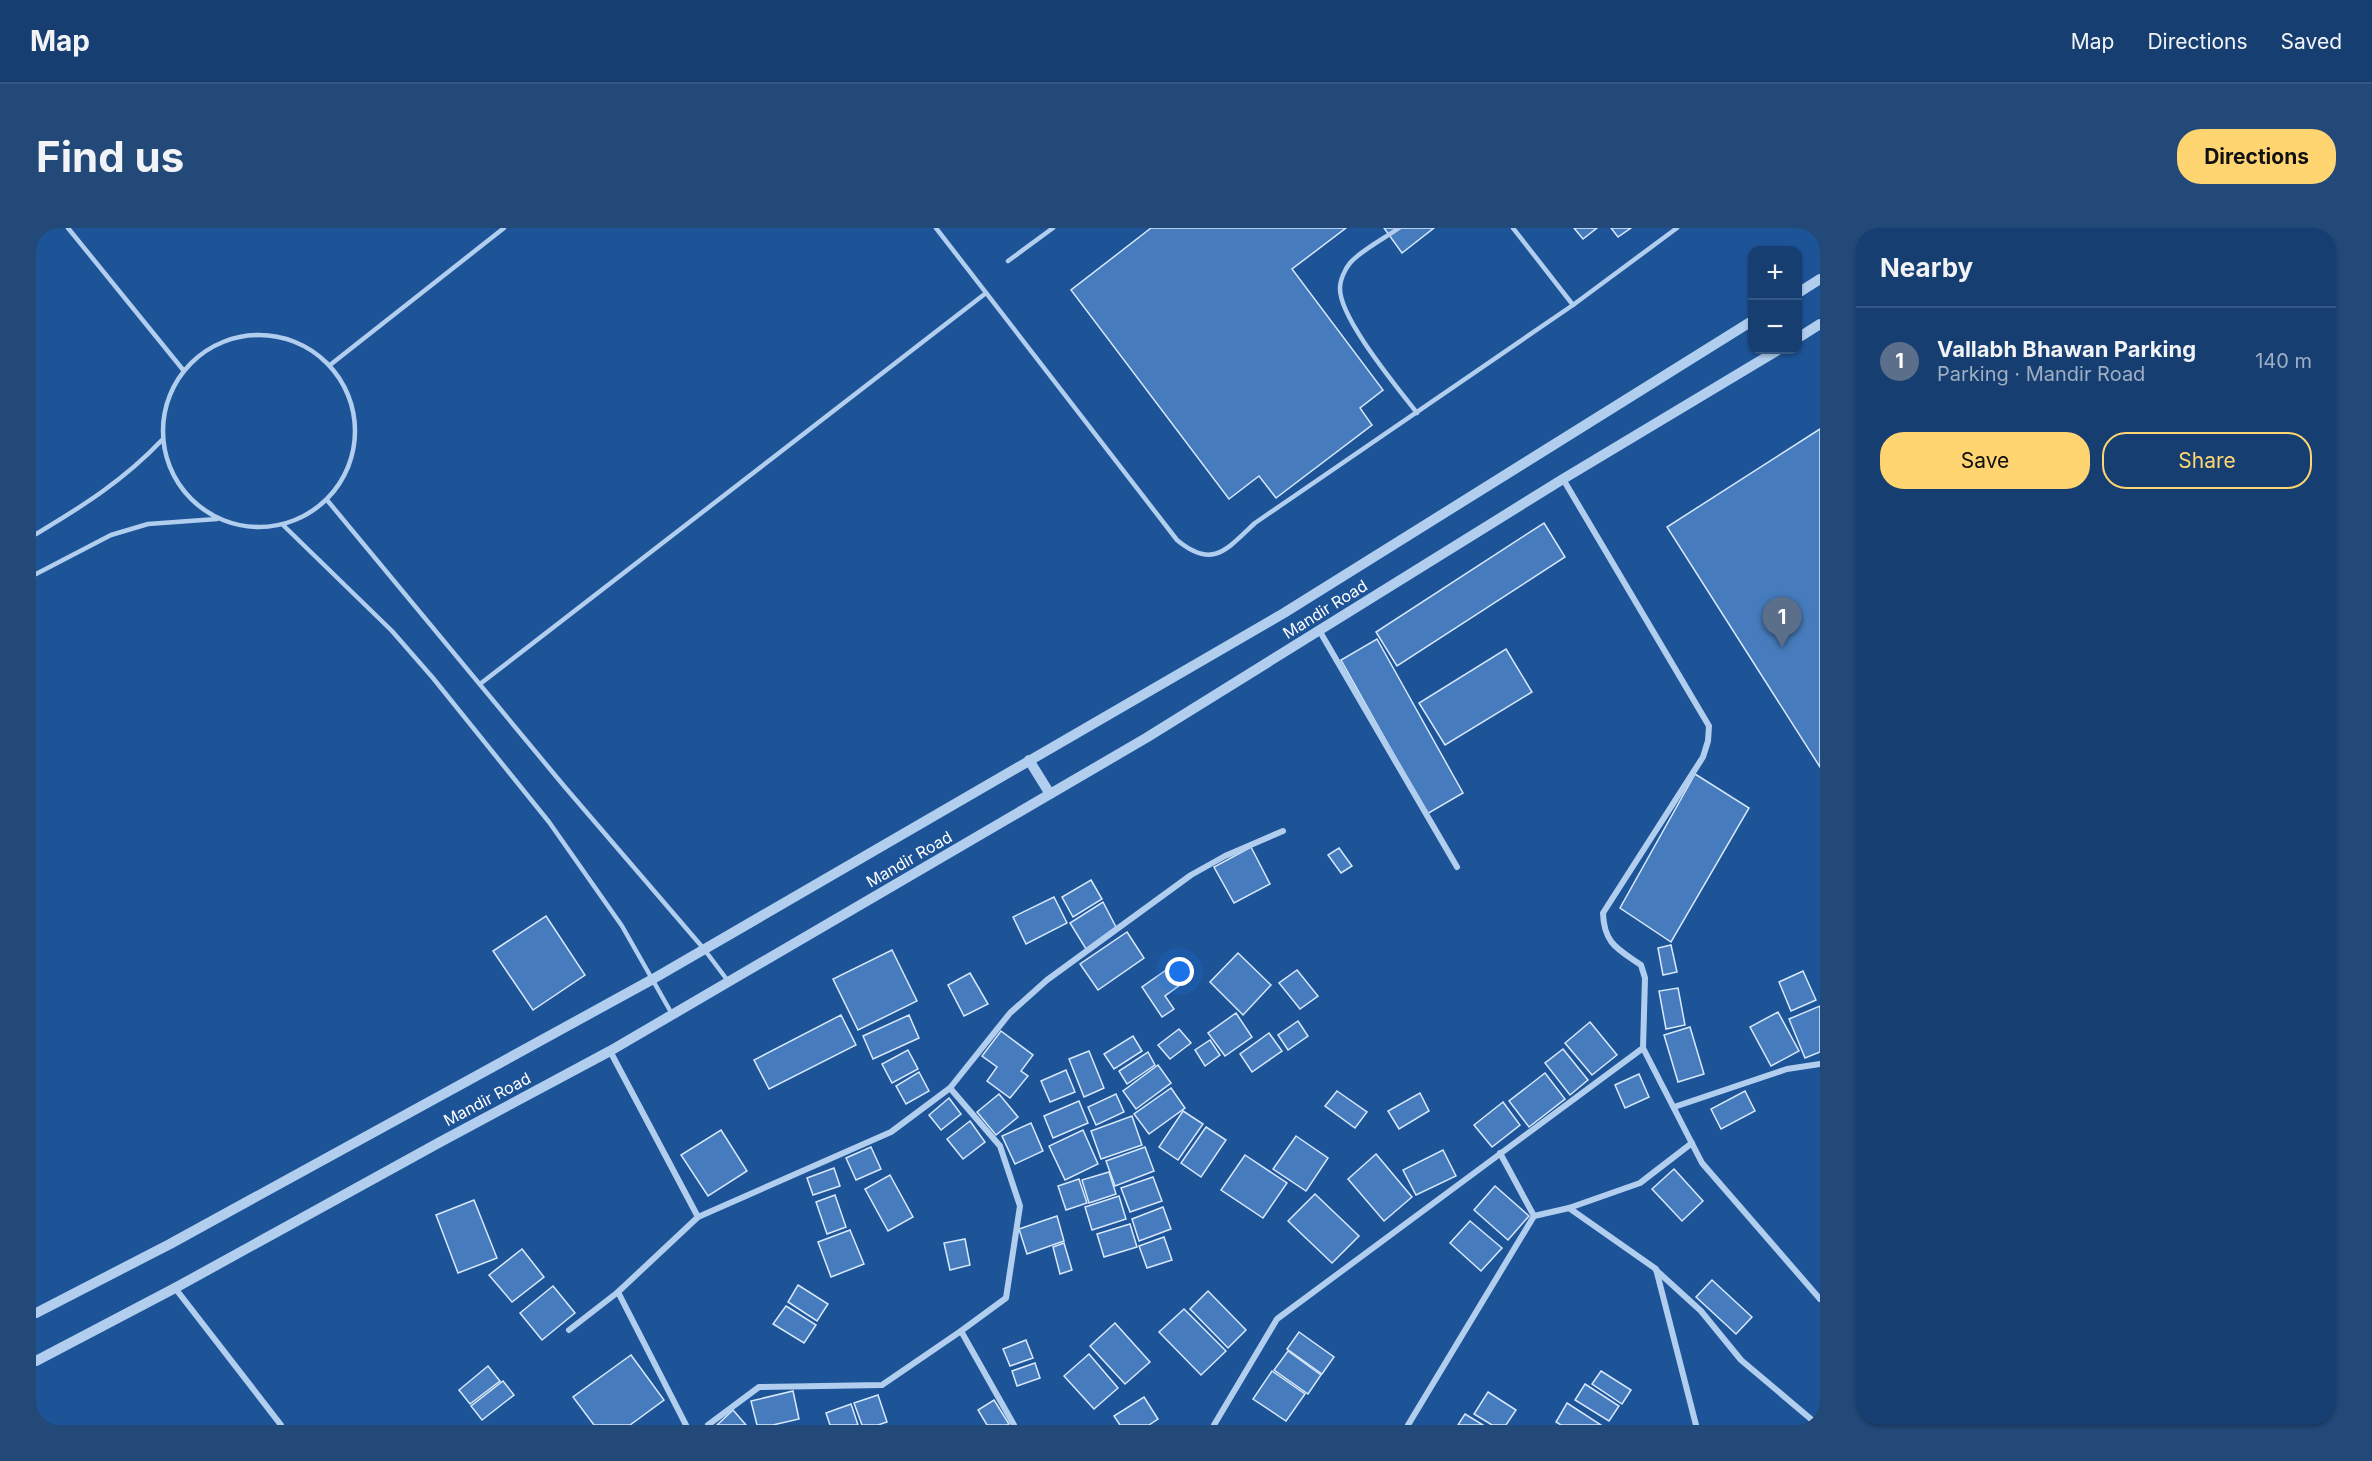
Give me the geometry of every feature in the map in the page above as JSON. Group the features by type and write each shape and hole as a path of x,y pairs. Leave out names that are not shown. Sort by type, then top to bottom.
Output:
{"street":[{"path":"1802,290 1820,279"},
{"name":"Mandir Road","path":"36,1312 170,1244 652,980 1291,609 1748,323"},
{"path":"1802,335 1820,324"},
{"name":"Mandir Road","path":"36,1361 176,1288 431,1146 610,1051 1146,738 1563,479 1771,354"},
{"path":"1563,479 1709,726 1708,741 1703,757 1603,913 1604,930 1612,946 1641,965 1645,978 1643,1048 1702,1163 1820,1299"},
{"path":"1319,630 1457,867"},
{"path":"1029,760 1050,794"},
{"path":"569,1330 618,1292 699,1216 891,1132 950,1089 1010,1012 1047,980 1191,875 1225,855 1283,831"},
{"path":"1214,1425 1277,1319 1643,1048"},
{"path":"610,1051 699,1216"},
{"path":"1674,1107 1787,1069 1820,1065"},
{"path":"708,1425 759,1387 882,1385 961,1332 1006,1298 1020,1206 1000,1146 950,1089"},
{"path":"1408,1425 1534,1216 1569,1208 1640,1183 1692,1143"},
{"path":"1500,1153 1534,1216"},
{"path":"1569,1208 1656,1269 1701,1311 1741,1360 1818,1425"},
{"path":"1656,1269 1696,1425"},
{"path":"176,1288 281,1425"},
{"path":"618,1292 686,1425"},
{"path":"961,1332 1014,1425"}],"lane":[{"path":"68,228 184,370"},
{"path":"330,365 504,228"},
{"path":"936,228 1177,540 1198,554 1209,556 1227,549 1255,523 1573,305 1677,228"},
{"path":"1008,261 1053,228"},
{"path":"1399,228 1351,262 1343,276 1340,289 1343,302 1360,337 1417,412"},
{"path":"1513,228 1573,305"},
{"path":"480,684 986,293"},
{"path":"36,574 111,535 148,524 217,519 250,528 283,525 314,511 342,482 352,456 355,423 346,390 330,365 306,346 278,336 249,335 219,342 194,359 175,382 164,410 162,440 171,473 190,500 217,519"},
{"path":"36,534 95,498 136,467 162,440"},
{"path":"327,500 564,786 704,949 728,981"},
{"path":"283,525 392,631 433,678 549,822 622,927 672,1014"}],"building":[{"path":"1151,228 1346,228 1292,269 1383,390 1360,408 1372,425 1276,498 1259,476 1229,499 1071,290"},
{"path":"1384,228 1434,228 1402,253"},
{"path":"1574,228 1597,228 1583,239"},
{"path":"1611,228 1631,228 1618,237"},
{"path":"1820,429 1820,767 1667,527"},
{"path":"1544,523 1565,557 1397,666 1376,632"},
{"path":"1377,639 1463,793 1427,814 1341,660"},
{"path":"1506,649 1532,692 1445,745 1419,703"},
{"path":"1695,774 1749,808 1671,942 1620,908"},
{"path":"1251,847 1270,884 1234,903 1214,867"},
{"path":"1339,848 1352,866 1341,873 1328,855"},
{"path":"1091,880 1102,899 1073,917 1062,897"},
{"path":"1054,897 1067,923 1026,944 1013,917"},
{"path":"1103,902 1116,927 1086,949 1070,923"},
{"path":"546,916 585,975 533,1010 493,951"},
{"path":"1127,932 1144,958 1098,990 1080,964"},
{"path":"1671,945 1677,972 1663,975 1658,948"},
{"path":"892,950 917,1001 858,1030 833,979"},
{"path":"1238,953 1271,985 1243,1015 1210,982"},
{"path":"1169,968 1180,985 1165,996 1174,1009 1162,1017 1142,987"},
{"path":"1297,970 1318,996 1300,1009 1279,983"},
{"path":"1803,971 1816,1000 1791,1011 1779,982"},
{"path":"970,973 988,1004 964,1016 948,985"},
{"path":"1678,988 1685,1025 1666,1029 1659,991"},
{"path":"1820,1006 1820,1052 1805,1058 1789,1019"},
{"path":"1778,1012 1799,1051 1771,1066 1750,1027"},
{"path":"1236,1013 1252,1037 1225,1056 1208,1033"},
{"path":"841,1015 856,1045 769,1089 754,1060"},
{"path":"909,1015 919,1038 873,1059 863,1036"},
{"path":"1298,1021 1308,1036 1288,1050 1278,1035"},
{"path":"1590,1022 1617,1055 1592,1075 1565,1043"},
{"path":"1690,1027 1704,1074 1678,1082 1664,1035"},
{"path":"1179,1029 1191,1043 1170,1059 1158,1045"},
{"path":"1001,1031 1033,1055 1021,1071 1028,1076 1010,1098 987,1081 997,1067 982,1056"},
{"path":"1269,1033 1282,1051 1252,1072 1240,1054"},
{"path":"1133,1036 1142,1051 1114,1069 1104,1054"},
{"path":"1210,1040 1220,1055 1205,1066 1195,1050"},
{"path":"1563,1049 1588,1080 1570,1095 1545,1063"},
{"path":"908,1050 918,1069 892,1083 882,1064"},
{"path":"1089,1051 1104,1088 1084,1097 1069,1059"},
{"path":"1148,1052 1155,1065 1127,1084 1119,1071"},
{"path":"1158,1065 1171,1083 1136,1109 1123,1091"},
{"path":"1066,1070 1075,1092 1050,1102 1041,1081"},
{"path":"919,1072 929,1091 906,1104 896,1086"},
{"path":"1545,1073 1565,1099 1529,1127 1509,1101"},
{"path":"1639,1074 1649,1097 1625,1108 1615,1085"},
{"path":"1171,1088 1185,1108 1149,1134 1134,1114"},
{"path":"1337,1091 1367,1112 1355,1128 1325,1106"},
{"path":"1745,1091 1755,1111 1721,1129 1711,1109"},
{"path":"1420,1093 1429,1111 1399,1129 1388,1111"},
{"path":"999,1094 1018,1117 996,1135 977,1112"},
{"path":"1116,1094 1124,1112 1096,1125 1088,1107"},
{"path":"949,1098 961,1114 941,1130 929,1115"},
{"path":"1079,1101 1088,1123 1053,1138 1044,1116"},
{"path":"1503,1102 1520,1125 1492,1147 1474,1125"},
{"path":"1183,1111 1203,1124 1178,1160 1159,1147"},
{"path":"1132,1116 1142,1145 1101,1159 1091,1131"},
{"path":"970,1121 985,1142 963,1159 947,1139"},
{"path":"1031,1123 1043,1151 1015,1164 1002,1136"},
{"path":"1206,1127 1226,1140 1201,1177 1181,1163"},
{"path":"721,1130 747,1171 708,1196 681,1155"},
{"path":"1083,1130 1098,1164 1065,1180 1049,1146"},
{"path":"1296,1136 1328,1158 1306,1191 1273,1169"},
{"path":"871,1147 881,1169 856,1180 846,1158"},
{"path":"1145,1147 1154,1171 1115,1186 1106,1161"},
{"path":"1443,1150 1456,1176 1416,1195 1403,1170"},
{"path":"1376,1154 1412,1197 1384,1221 1348,1179"},
{"path":"1245,1155 1287,1183 1263,1218 1221,1190"},
{"path":"834,1168 840,1186 813,1195 807,1178"},
{"path":"1674,1169 1703,1201 1682,1221 1652,1189"},
{"path":"1109,1172 1116,1194 1089,1203 1082,1180"},
{"path":"890,1175 913,1217 888,1231 865,1189"},
{"path":"1153,1177 1162,1201 1130,1212 1121,1188"},
{"path":"1079,1179 1087,1203 1066,1210 1058,1186"},
{"path":"1495,1186 1529,1216 1508,1240 1474,1210"},
{"path":"1315,1194 1359,1236 1332,1263 1288,1221"},
{"path":"835,1195 846,1227 827,1234 816,1202"},
{"path":"1119,1196 1126,1219 1092,1230 1085,1207"},
{"path":"474,1200 497,1258 458,1273 436,1215"},
{"path":"1163,1207 1171,1229 1139,1241 1132,1219"},
{"path":"1057,1216 1064,1241 1027,1254 1019,1229"},
{"path":"1470,1221 1502,1248 1481,1271 1450,1243"},
{"path":"1130,1224 1137,1247 1104,1257 1097,1234"},
{"path":"850,1230 864,1264 831,1277 818,1242"},
{"path":"1164,1237 1172,1260 1147,1268 1139,1246"},
{"path":"965,1239 970,1265 950,1270 944,1243"},
{"path":"1064,1243 1072,1270 1060,1274 1053,1247"},
{"path":"522,1249 544,1277 512,1302 489,1275"},
{"path":"1712,1280 1752,1317 1736,1334 1696,1297"},
{"path":"798,1285 828,1304 817,1321 788,1302"},
{"path":"553,1286 575,1313 542,1340 520,1313"},
{"path":"1208,1291 1246,1330 1228,1348 1190,1309"},
{"path":"786,1306 816,1325 804,1343 773,1324"},
{"path":"1184,1309 1226,1351 1201,1375 1159,1332"},
{"path":"1115,1323 1150,1362 1125,1384 1090,1346"},
{"path":"1299,1332 1334,1357 1322,1374 1287,1349"},
{"path":"1026,1340 1033,1358 1010,1366 1003,1349"},
{"path":"1288,1351 1321,1375 1308,1394 1274,1370"},
{"path":"1089,1354 1118,1388 1094,1409 1064,1376"},
{"path":"631,1355 664,1400 630,1425 594,1425 573,1397"},
{"path":"1035,1363 1040,1378 1017,1386 1012,1371"},
{"path":"488,1366 500,1381 470,1404 459,1390"},
{"path":"1272,1371 1305,1394 1286,1421 1253,1399"},
{"path":"1601,1371 1631,1390 1622,1404 1592,1384"},
{"path":"503,1381 514,1395 482,1420 471,1406"},
{"path":"1585,1384 1619,1406 1609,1421 1575,1400"},
{"path":"793,1391 799,1419 773,1425 757,1425 751,1401"},
{"path":"1488,1392 1516,1410 1506,1425 1492,1425 1474,1414"},
{"path":"878,1395 887,1422 878,1425 862,1425 854,1403"},
{"path":"1144,1397 1158,1419 1149,1425 1120,1425 1114,1416"},
{"path":"994,1400 1009,1424 987,1425 978,1410"},
{"path":"1567,1403 1601,1425 1561,1425 1556,1422"},
{"path":"851,1404 858,1425 830,1425 826,1413"},
{"path":"733,1410 746,1425 717,1425"},
{"path":"1465,1414 1483,1425 1458,1425"}],"place":[{"name":"Vallabh Bhawan Parking","path":"1782,647"}]}
